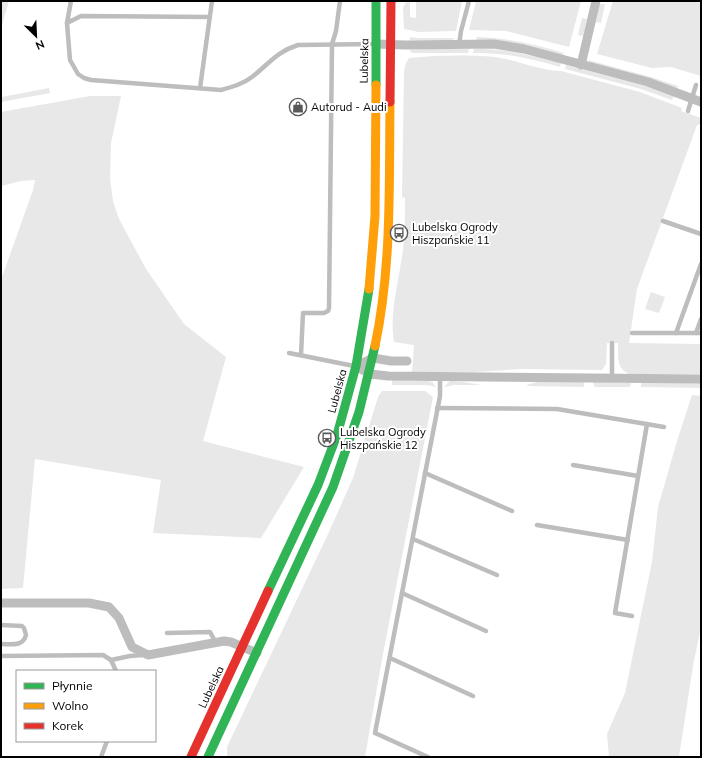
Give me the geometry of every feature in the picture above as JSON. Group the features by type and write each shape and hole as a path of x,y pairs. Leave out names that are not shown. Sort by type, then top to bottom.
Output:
{"main road":[{"name":"Lubelska","path":"191,757 318,485 337,434 356,366 366,317 375,216 376,1"},
{"path":"208,757 333,487 343,463 370,374 385,283 389,196 391,2"},
{"path":"374,196 382,192 389,196"}],"street":[{"path":"581,65 596,1"},
{"path":"376,44 494,44 517,48 648,82 701,102"},
{"path":"356,366 373,358 391,361 407,361"},
{"path":"356,366 370,374 440,377 701,379"},
{"path":"1,603 89,603 109,607 119,618 132,647 148,655 224,641 243,646 257,653"}],"lane":[{"path":"71,1 67,23 70,60 73,67 78,74 84,78 108,82 221,90 241,84 252,77 273,58 288,48 298,45 376,44"},
{"path":"200,88 212,1"},
{"path":"301,355 303,313 324,313 328,311 329,308 332,44 336,31 340,1"},
{"path":"459,44 461,30 469,1"},
{"path":"67,23 81,16 210,17"},
{"path":"688,111 696,85"},
{"path":"663,221 701,234"},
{"path":"676,333 701,264"},
{"path":"632,333 698,333 701,319"},
{"path":"612,343 612,378"},
{"path":"289,352 356,366"},
{"path":"428,757 375,733 440,396 440,377"},
{"path":"437,408 557,409 664,427"},
{"path":"632,616 615,613 647,424"},
{"path":"573,465 638,476"},
{"path":"425,472 512,511"},
{"path":"537,525 628,540"},
{"path":"413,539 497,575"},
{"path":"402,593 486,630"},
{"path":"1,625 22,626 26,635 23,642 1,644"},
{"path":"167,633 210,632 216,643"},
{"path":"1,656 103,655 111,660 116,670"},
{"path":"111,660 130,656 148,655"},
{"path":"390,658 473,696"},
{"path":"101,757 107,742"}],"shaded area":[{"path":"1,1 9,1 1,28"},
{"path":"410,1 410,17 416,18 416,2 418,1 462,1 456,31 418,32 404,29 403,8 405,3"},
{"path":"476,1 581,1 569,47 506,31 469,30"},
{"path":"613,1 701,1 701,76 671,67 652,68 597,54"},
{"path":"599,4 605,4 601,23 596,22"},
{"path":"582,18 587,19 583,36 578,35"},
{"path":"410,37 455,38 450,41 410,40"},
{"path":"477,37 521,42 564,53 563,56 476,41"},
{"path":"469,49 468,53 412,53 409,50"},
{"path":"474,49 508,51 561,63 560,67 507,55 473,53"},
{"path":"434,56 497,57 540,68 561,71 640,92 682,108 681,111 701,118 701,124 697,125 637,289 629,343 701,344 701,374 629,374 620,365 618,343 607,343 606,364 602,370 519,369 476,372 412,372 414,345 394,342 393,331 395,296 405,231 405,198 402,197 404,71 409,58"},
{"path":"588,60 678,86 677,88 591,63"},
{"path":"566,65 650,87 674,96 672,100 641,89 565,69"},
{"path":"49,88 50,93 1,102 1,95 2,97"},
{"path":"90,96 121,96 111,143 110,178 113,201 119,219 146,269 184,324 226,357 203,441 304,467 261,538 153,533 161,480 35,459 23,588 1,589 1,280 33,190 35,180 21,181 1,186 1,112"},
{"path":"651,292 665,297 659,313 645,309"},
{"path":"392,380 429,381 436,387 427,385 392,385"},
{"path":"450,381 482,385 454,385 444,387"},
{"path":"537,382 584,382 584,387 527,386"},
{"path":"593,383 631,383 631,385 629,387 595,387"},
{"path":"641,383 701,383 701,388 641,387"},
{"path":"382,391 425,391 433,397 382,659 365,757 227,757 227,747 353,478 378,397"},
{"path":"692,395 701,396 701,627 693,666 679,757 609,757 607,734 625,693 652,562 658,507"}],"traffic: fast":[{"path":"376,1 376,85"},
{"path":"268,591 318,485 337,435 356,366 369,289"},
{"path":"208,757 333,487 359,412 375,346"}],"traffic: slow":[{"path":"369,289 375,216 376,85"},
{"path":"375,346 387,255 390,102"}],"traffic: jam":[{"path":"390,102 391,1"},
{"path":"191,757 268,591"}],"place":[{"name":"Autorud - Audi","path":"298,107"},
{"name":"Lubelska Ogrody Hiszpańskie 11","path":"399,233"},
{"name":"Lubelska Ogrody Hiszpańskie 12","path":"327,438"}]}
